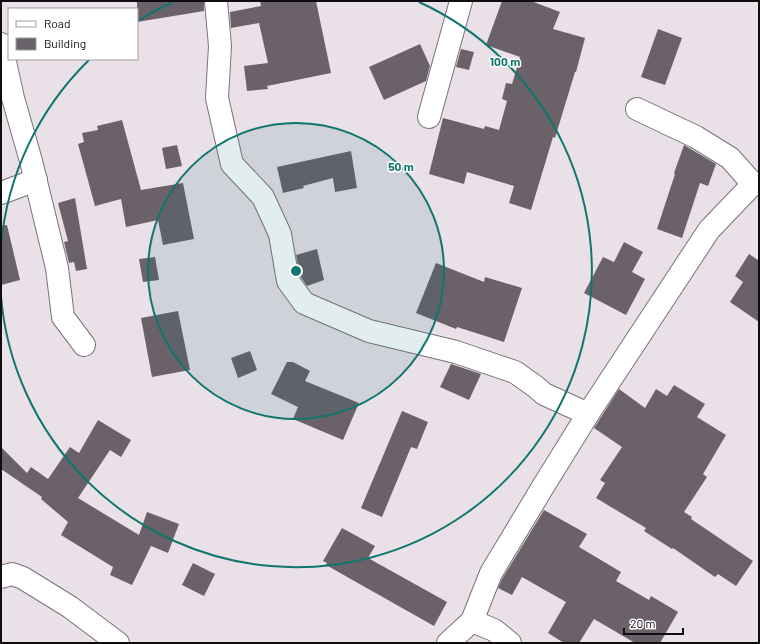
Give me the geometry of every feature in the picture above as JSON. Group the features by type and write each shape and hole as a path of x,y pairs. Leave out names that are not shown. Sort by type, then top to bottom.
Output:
{"street":[{"path":"216,1 220,46 217,98 232,164 263,197 280,234 288,281 304,303 369,331 456,352 515,372 544,394 588,414"},
{"path":"429,117 461,1"},
{"path":"1,44 13,98 36,180 57,268 63,317 84,344"},
{"path":"448,643 472,621 491,573 588,414 709,230 756,183 730,158 696,137 637,109"},
{"path":"1,193 36,180"},
{"path":"1,564 13,570 23,578 70,607 118,643"},
{"path":"1,577 3,575 12,574 23,578"},
{"path":"472,621 494,630 510,643"}],"building":[{"path":"137,1 204,1 204,11 138,22"},
{"path":"260,1 316,1 331,73 267,86 268,89 247,91 244,66 268,63 259,23 231,28 230,12 261,6"},
{"path":"502,1 531,1 560,12 553,29 585,38 576,72 555,138 553,137 531,210 509,203 514,186 467,172 464,184 429,174 443,118 484,129 485,126 499,130 507,101 502,99 506,83 512,84 520,57 486,45"},
{"path":"658,29 682,38 665,85 641,77"},
{"path":"420,44 430,66 426,81 384,100 369,67"},
{"path":"461,49 474,52 469,70 456,67"},
{"path":"122,120 141,190 183,183 194,239 163,245 158,220 126,227 121,199 95,206 78,144 84,142 82,133 98,130 97,126"},
{"path":"177,145 182,166 166,169 162,148"},
{"path":"684,145 716,164 708,186 700,183 682,238 657,229"},
{"path":"351,151 357,188 335,192 333,178 303,186 304,188 283,193 277,167"},
{"path":"75,198 87,269 76,271 74,262 69,263 64,242 68,241 58,203"},
{"path":"7,225 20,280 1,285 1,226"},
{"path":"624,242 643,252 632,272 645,279 626,315 584,293 603,257 614,262"},
{"path":"317,249 324,280 307,286 300,276 296,255"},
{"path":"749,254 758,260 759,258 759,322 730,302 743,282 735,276"},
{"path":"155,257 159,280 143,282 139,259"},
{"path":"436,263 484,282 485,277 522,288 504,342 457,327 456,329 416,313"},
{"path":"178,311 190,370 152,377 141,318"},
{"path":"250,351 257,370 238,378 231,358"},
{"path":"287,362 293,362 310,371 305,381 359,403 343,440 293,419 298,407 271,394"},
{"path":"451,364 481,374 469,400 440,387"},
{"path":"674,385 705,404 697,417 726,435 703,474 707,477 684,512 692,517 691,519 753,561 736,586 718,574 715,577 673,548 672,549 644,531 646,528 596,498 605,483 600,480 622,447 594,428 619,389 645,408 656,389 667,396"},
{"path":"402,411 428,422 417,449 411,447 382,517 361,508"},
{"path":"98,420 131,440 121,457 110,450 78,498 139,535 147,512 179,524 168,553 151,546 132,585 110,575 113,567 61,535 68,522 41,499 42,497 1,469 1,447 27,473 31,467 48,479 70,447 79,453"},
{"path":"544,510 587,534 579,547 621,572 616,581 649,600 651,596 678,612 660,643 635,643 594,619 579,643 564,643 548,633 566,602 522,577 512,595 498,588"},
{"path":"342,528 375,546 368,558 447,602 434,626 326,565 327,563 323,561"},
{"path":"193,563 215,574 204,596 182,585"}]}
